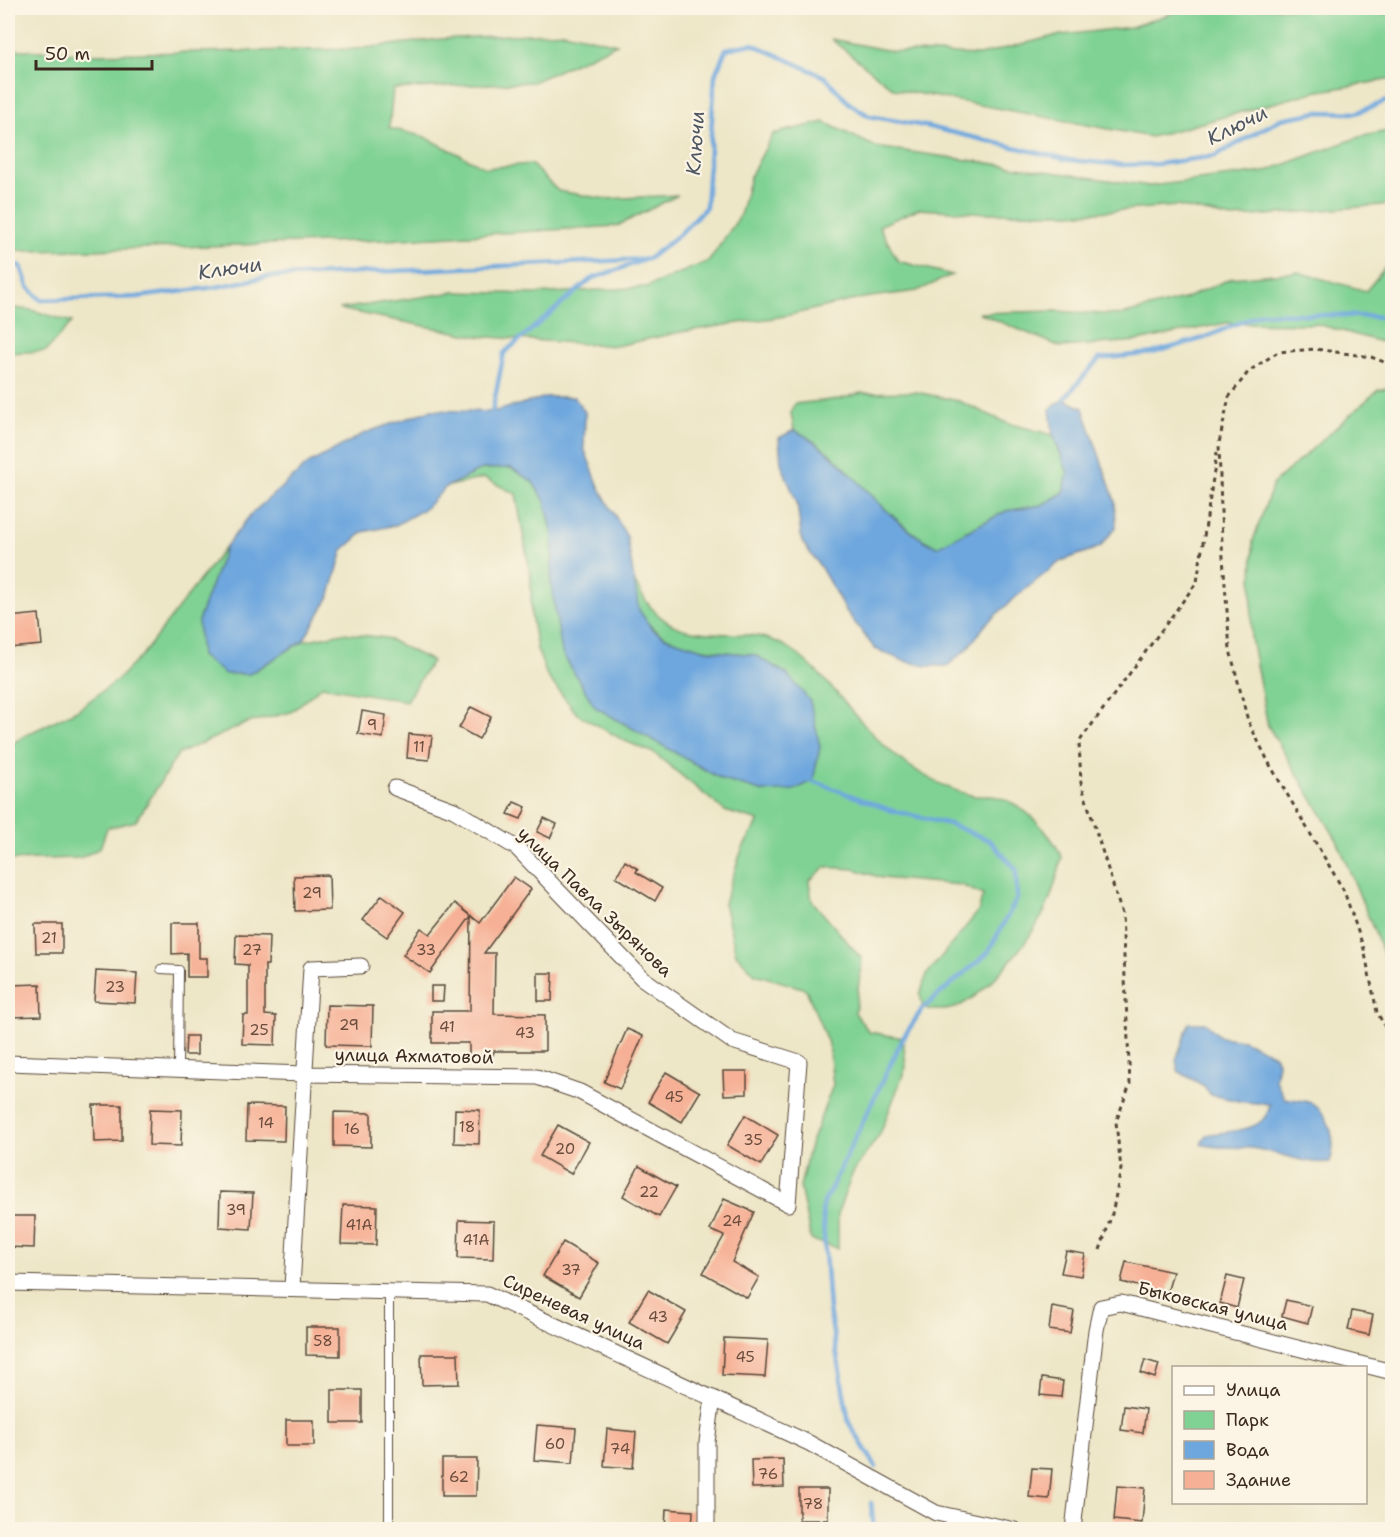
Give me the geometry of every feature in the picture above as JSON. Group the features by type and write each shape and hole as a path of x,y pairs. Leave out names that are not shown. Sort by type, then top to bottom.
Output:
{"street":[{"name":"улица Павла Зырянова","path":"395,788 454,810 517,848 642,978 732,1041 799,1062 789,1204"},
{"path":"292,1287 311,968 361,966"},
{"name":"улица Ахматовой","path":"8,1063 304,1074 537,1077 580,1092 789,1204"},
{"name":"Сиреневая улица","path":"8,1283 292,1287 487,1294 809,1443 936,1513 1015,1530"},
{"name":"Быковская улица","path":"1073,1530 1096,1330 1101,1308 1121,1303 1392,1372"},
{"path":"707,1530 707,1442 713,1398"}],"lane":[{"path":"160,969 179,970 178,1069"},
{"path":"389,1530 390,1290"}],"path":[{"path":"1100,1250 1112,1214 1121,1169 1116,1122 1130,1084 1122,914 1081,783 1079,742 1197,582 1219,443 1229,397 1249,371 1278,352 1315,349 1371,357 1392,365"},
{"path":"1219,443 1222,544 1230,650 1248,721 1270,765 1344,891 1364,949 1377,1012 1392,1040"}],"green space":[{"path":"1188,8 1359,8 1359,12 1392,14 1392,79 1314,92 1151,137 894,89 831,39 891,51 979,55 1054,36 1131,27"},
{"path":"564,32 617,44 533,82 393,89 389,128 425,137 486,168 531,164 558,191 606,199 678,195 617,226 386,240 93,250 23,251 8,249 8,49 91,54 355,49 441,39"},
{"path":"824,122 876,147 1150,186 1264,172 1359,137 1392,130 1392,204 1232,218 1177,206 1083,213 989,213 918,209 879,226 898,261 952,275 917,291 863,298 785,316 681,332 616,346 475,336 339,309 455,292 535,294 646,287 709,261 740,216 750,177 773,134"},
{"path":"1392,259 1392,345 1317,324 1226,323 1137,341 1061,347 979,313 1055,311 1121,315 1184,299 1232,278 1298,272 1366,291"},
{"path":"8,307 31,310 72,322 46,351 8,353"},
{"path":"1392,387 1392,975 1337,840 1268,726 1251,638 1253,541 1273,484 1378,390"},
{"path":"916,392 959,401 1007,423 1053,435 1068,473 1063,493 1042,505 1006,511 937,547 898,521 832,456 794,430 791,413 794,404 840,399 861,393"},
{"path":"511,468 532,481 545,501 553,535 551,584 595,707 723,780 755,655 707,650 675,641 661,634 649,625 640,612 632,575 648,604 666,621 685,630 750,635 772,640 793,651 822,677 875,737 905,763 957,791 1007,800 1027,813 1044,829 1062,857 1047,906 1032,933 997,976 984,988 959,1006 946,1010 923,1008 920,994 927,974 978,912 983,895 961,885 882,878 854,869 825,867 809,881 812,901 862,959 855,1013 869,1032 903,1038 906,1067 880,1134 853,1172 838,1212 838,1248 811,1240 800,1187 809,1148 833,1085 829,1046 806,989 755,974 736,954 724,903 742,849 759,821 725,811 654,753 625,741 577,714 547,676 537,649 531,614 531,578 516,494 484,478 446,487 482,469"},
{"path":"226,546 198,621 249,674 303,641 343,633 386,638 432,661 406,701 322,686 291,712 247,723 178,754 136,821 107,828 100,848 80,858 8,860 8,747 24,736 77,710 116,681 143,654"}],"water":[{"path":"547,397 574,397 585,412 584,448 599,487 627,537 639,610 652,629 667,638 706,650 755,655 787,674 810,701 820,747 813,781 794,790 764,792 723,780 595,707 562,653 551,584 553,535 545,501 532,481 511,468 482,469 446,487 426,508 396,525 363,532 343,550 329,598 303,641 249,674 225,674 201,656 198,621 226,546 251,514 308,464 365,433 431,410 492,412"},
{"path":"1064,399 1083,408 1115,501 1116,527 1100,547 1061,561 1017,596 987,623 967,649 947,666 927,666 904,661 875,649 846,611 820,566 802,542 797,503 781,463 779,438 794,430 814,442 849,472 898,522 937,547 1006,511 1042,505 1063,493 1068,473 1053,435 1050,409"},
{"path":"1189,1023 1205,1023 1221,1037 1243,1040 1275,1055 1278,1063 1275,1078 1284,1098 1313,1104 1328,1123 1333,1147 1330,1162 1303,1160 1250,1148 1215,1147 1201,1144 1206,1135 1254,1126 1262,1121 1270,1104 1243,1102 1211,1095 1204,1086 1178,1071 1176,1060"}],"building":[{"path":"39,614 42,645 8,648 8,617"},
{"path":"471,707 491,717 479,739 459,728"},
{"path":"362,711 386,715 383,738 358,734"},
{"path":"409,734 432,736 429,760 407,758"},
{"path":"514,802 526,807 521,819 508,814"},
{"path":"544,818 557,824 550,838 537,832"},
{"path":"625,861 638,869 636,872 662,888 655,901 616,877"},
{"path":"329,875 330,910 295,911 294,876"},
{"path":"514,877 531,889 484,953 495,953 494,1014 545,1015 545,1051 494,1051 493,1055 469,1055 469,1043 432,1043 432,1011 470,1011 471,916 430,973 403,955 421,928 430,934 455,903 480,923"},
{"path":"382,895 405,912 387,937 363,920"},
{"path":"172,923 199,923 199,958 207,958 207,977 187,977 187,953 172,954"},
{"path":"35,924 62,924 62,953 36,953"},
{"path":"236,935 269,936 268,965 265,965 265,1015 276,1016 275,1045 242,1044 243,1015 248,1015 248,965 235,964"},
{"path":"96,971 137,973 135,1003 94,1001"},
{"path":"538,973 553,973 552,1001 538,1001"},
{"path":"40,984 41,1016 10,1017 10,985"},
{"path":"431,986 444,986 443,1001 431,1001"},
{"path":"327,1005 373,1006 372,1046 326,1045"},
{"path":"627,1029 643,1036 620,1089 604,1082"},
{"path":"186,1036 197,1036 197,1055 185,1055"},
{"path":"723,1071 747,1071 747,1094 724,1095"},
{"path":"666,1072 700,1092 682,1122 648,1102"},
{"path":"93,1105 122,1105 122,1141 94,1142"},
{"path":"247,1105 285,1106 284,1141 246,1140"},
{"path":"150,1109 182,1110 181,1146 149,1145"},
{"path":"455,1109 480,1110 479,1144 454,1143"},
{"path":"334,1112 371,1113 371,1147 334,1146"},
{"path":"745,1115 778,1135 761,1165 727,1145"},
{"path":"558,1125 589,1142 571,1174 540,1156"},
{"path":"639,1166 676,1187 659,1217 623,1196"},
{"path":"220,1192 253,1193 251,1229 219,1227"},
{"path":"724,1199 754,1212 732,1262 759,1277 747,1298 703,1273 724,1236 710,1230"},
{"path":"343,1205 377,1206 376,1245 341,1244"},
{"path":"8,1216 35,1216 34,1248 8,1247"},
{"path":"459,1220 494,1221 493,1259 458,1258"},
{"path":"563,1242 599,1263 579,1297 543,1276"},
{"path":"1066,1251 1085,1254 1081,1276 1061,1273"},
{"path":"1126,1262 1173,1272 1167,1293 1121,1282"},
{"path":"1227,1276 1244,1280 1237,1308 1220,1303"},
{"path":"648,1290 686,1312 667,1344 629,1322"},
{"path":"1286,1300 1312,1306 1308,1323 1282,1316"},
{"path":"1052,1307 1074,1311 1070,1333 1049,1330"},
{"path":"1352,1311 1373,1315 1369,1335 1348,1330"},
{"path":"306,1327 340,1327 340,1356 306,1355"},
{"path":"724,1338 768,1340 765,1377 722,1375"},
{"path":"421,1354 458,1354 459,1384 422,1385"},
{"path":"1145,1360 1159,1364 1155,1378 1141,1373"},
{"path":"1042,1378 1063,1381 1061,1397 1040,1395"},
{"path":"332,1390 362,1390 362,1423 332,1423"},
{"path":"1124,1406 1146,1409 1143,1433 1121,1430"},
{"path":"286,1420 314,1420 314,1446 286,1446"},
{"path":"537,1425 576,1428 573,1463 534,1460"},
{"path":"607,1429 636,1432 633,1468 604,1466"},
{"path":"442,1459 477,1459 476,1496 442,1496"},
{"path":"783,1459 784,1487 752,1488 751,1460"},
{"path":"1032,1468 1052,1469 1049,1499 1029,1497"},
{"path":"1117,1486 1145,1488 1142,1523 1114,1520"},
{"path":"799,1489 828,1489 828,1520 799,1520"},
{"path":"666,1509 693,1511 692,1530 665,1530"}],"waterway":[{"name":"Ключи","path":"8,263 21,266 28,287 41,300 137,297 216,287 267,277 648,259 679,235 706,207 715,75 726,49 752,44 825,77 850,104 869,116 925,126 1069,160 1123,165 1158,164 1215,156 1281,119 1319,112 1356,113 1392,99"},
{"path":"492,412 504,353 591,279 642,261"},
{"path":"1064,399 1099,359 1152,353 1204,338 1262,313 1392,317"},
{"path":"813,781 890,810 949,824 989,840 1016,869 1017,899 987,954 923,1008 903,1038 822,1207 829,1310 849,1423 876,1467"},
{"path":"871,1503 874,1530"}]}
